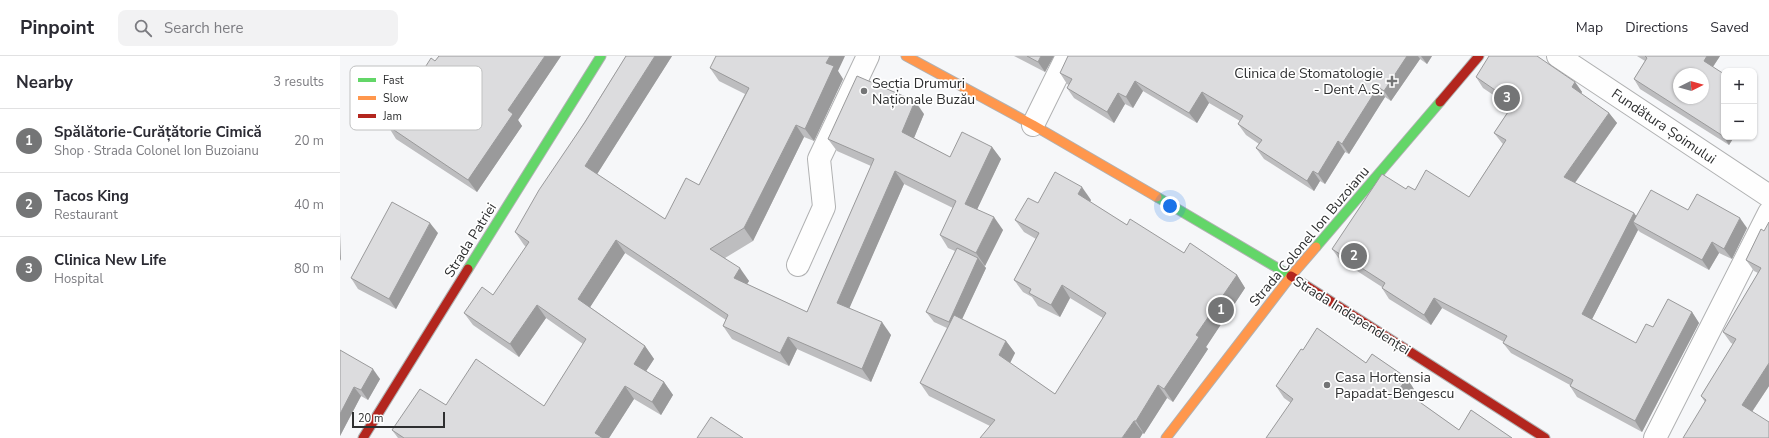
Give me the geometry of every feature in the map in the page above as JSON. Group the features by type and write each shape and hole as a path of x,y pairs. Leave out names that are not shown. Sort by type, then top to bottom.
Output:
{"street":[{"name":"Strada Patriei","path":"363,438 601,56"},
{"path":"798,265 824,207 819,159 868,56"},
{"name":"Strada Independenței","path":"906,56 1033,124 1291,276 1545,438"},
{"path":"1033,124 1066,56"},
{"name":"Strada Colonel Ion Buzoianu","path":"1166,438 1291,276 1479,56"},
{"name":"Fundătura Șoimului","path":"1558,56 1769,196"},
{"path":"1655,438 1769,213"}],"building":[{"path":"439,56 545,56 508,110 513,114 468,180 394,130 482,130 482,66 426,66 431,58 435,61"},
{"path":"626,56 655,56 585,166 665,219 686,178 699,185 749,88 710,68 716,56 830,56 826,63 834,66 805,129 796,125 744,228 710,249 740,268 734,278 807,312 874,159 828,139 857,76 915,101 902,132 950,157 962,132 992,147 965,204 994,217 976,253 940,235 956,201 895,171 837,303 882,322 862,369 788,337 780,353 723,326 728,315 616,240 578,299 645,346 634,364 664,382 652,402 625,386 595,433 603,438 404,438 392,430 420,389 446,405 476,359 544,406 586,339 537,305 510,344 464,313 482,287 493,295 529,242 515,232 539,190 585,122"},
{"path":"1027,56 1041,56 1038,62"},
{"path":"1068,56 1407,56 1384,91 1378,87 1342,144 1338,141 1318,174 1313,171 1307,181 1256,148 1262,140 1238,124 1243,116 1202,92 1189,113 1135,81 1126,97 1118,93 1107,112 1067,88 1072,79 1060,73"},
{"path":"1489,56 1537,56 1575,82 1572,87 1609,113 1564,177 1634,213 1582,314 1636,343 1646,324 1653,327 1668,299 1692,312 1635,421 1570,386 1573,380 1503,343 1507,336 1434,298 1424,315 1382,288 1385,283 1332,249 1382,174 1406,189 1408,186 1415,190 1426,170 1469,197 1506,140 1494,133 1514,103 1476,77"},
{"path":"1645,56 1707,56 1704,61 1721,72 1721,135 1673,104 1709,104 1709,68 1673,68 1673,104 1634,79 1647,58"},
{"path":"1055,172 1082,187 1078,194 1127,225 1130,219 1184,253 1190,243 1237,275 1196,335 1199,337 1164,389 1158,385 1136,421 1134,421 1122,438 980,438 995,420 920,383 954,315 1006,341 999,355 1055,394 1106,313 1062,285 1051,305 1029,293 1031,289 1014,280 1039,233 1015,220 1028,198 1038,203"},
{"path":"1651,190 1688,210 1697,194 1740,218 1724,249 1712,242 1702,260 1633,222"},
{"path":"392,202 430,223 389,299 351,278"},
{"path":"1769,222 1769,363 1742,405 1769,422 1769,438 1683,438 1706,400 1701,396 1736,339 1723,332 1761,268 1746,260 1761,229 1764,231"},
{"path":"957,248 978,258 949,322 926,312"},
{"path":"1317,328 1366,363 1372,354 1407,378 1400,388 1459,430 1471,410 1512,438 1266,438 1293,399 1276,386 1301,349 1303,350"},
{"path":"340,350 373,369 361,390 354,387 340,414"},
{"path":"711,417 743,438 697,438"}],"traffic: fast":[{"path":"468,269 601,56"},
{"path":"1316,247 1440,102"},
{"path":"1157,197 1291,276"}],"traffic: slow":[{"path":"906,56 1033,125 1157,197"},
{"path":"1166,438 1291,276 1316,247"}],"traffic: jam":[{"path":"1440,102 1479,56"},
{"path":"363,438 468,269"},
{"path":"1291,276 1545,438"}],"place":[{"name":"Clinica de Stomatologie - Dent A.S.","path":"1392,81"},
{"name":"Secția Drumuri Naționale Buzău","path":"864,91"},
{"name":"Clinica New Life","path":"1507,98"},
{"name":"Tacos King","path":"1354,256"},
{"name":"Spălătorie-Curățătorie Cimică","path":"1221,310"},
{"name":"Casa Hortensia Papadat-Bengescu","path":"1327,385"}]}
